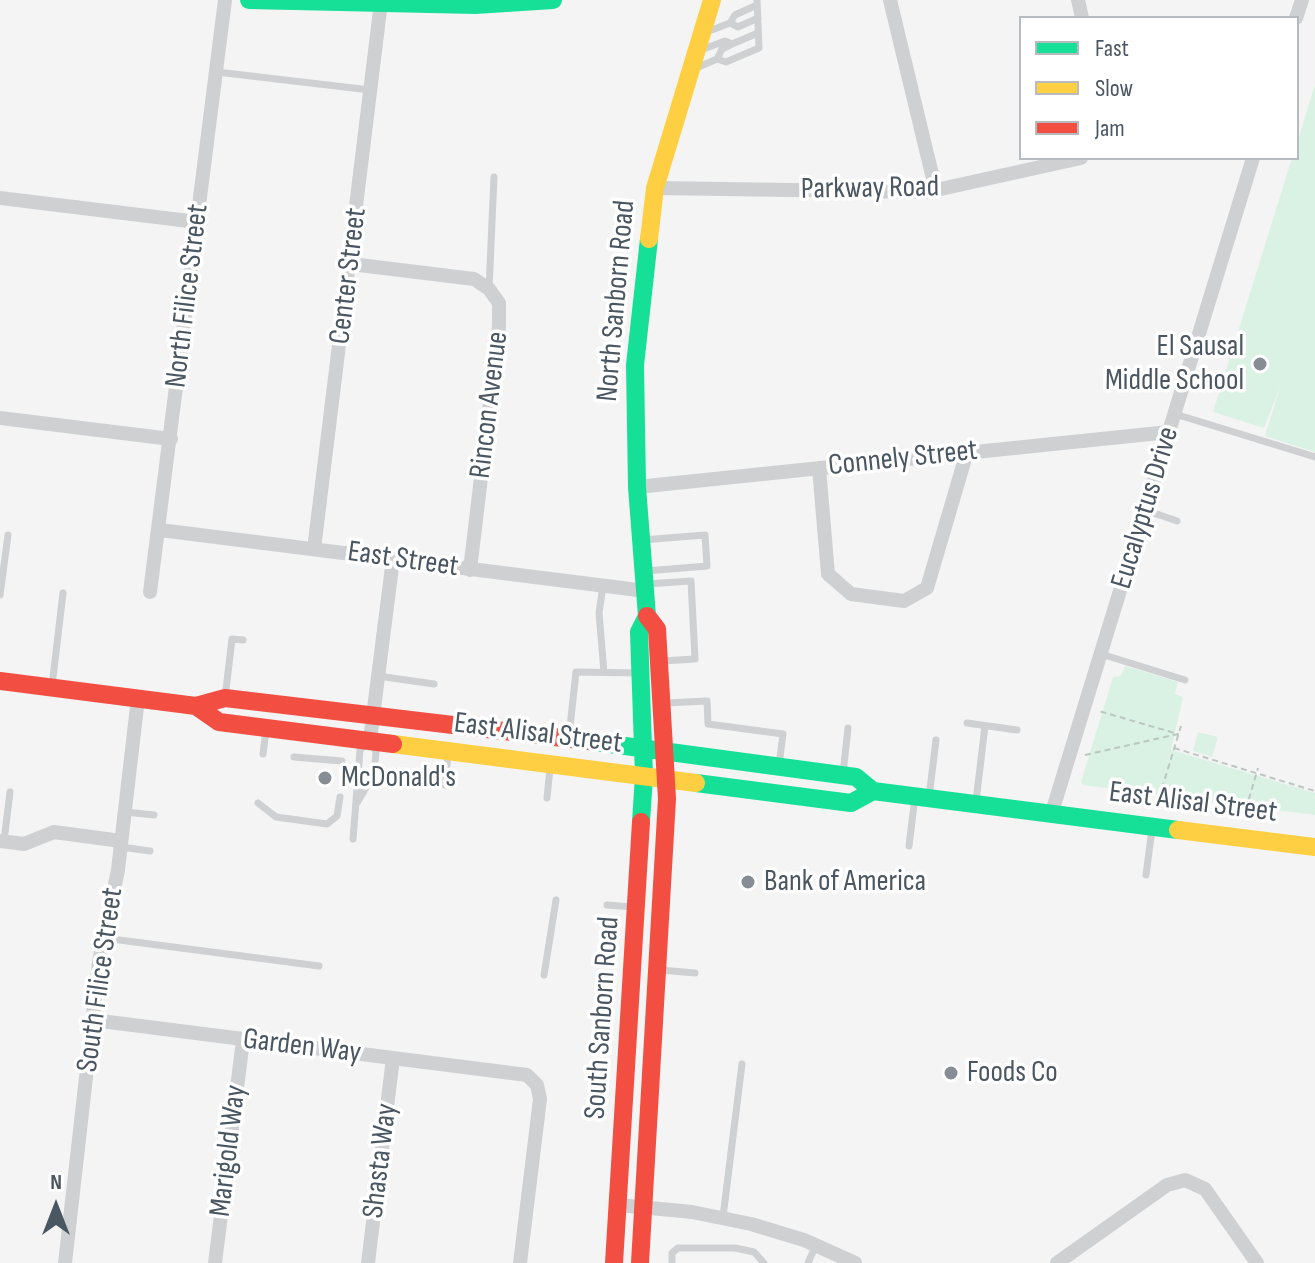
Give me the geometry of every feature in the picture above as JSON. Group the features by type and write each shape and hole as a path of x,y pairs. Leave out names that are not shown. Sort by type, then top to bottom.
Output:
{"main road":[{"path":"249,0 475,5 553,0"},
{"name":"North Sanborn Road","path":"644,776 639,632 647,616 637,487 635,365 655,188 712,0"},
{"name":"North Sanborn Road","path":"647,616 657,629 667,778"},
{"name":"East Alisal Street","path":"0,681 196,706 219,722 851,803 873,791 1315,847"},
{"name":"East Alisal Street","path":"196,706 208,700 225,698 644,747 859,778 873,791"},
{"name":"South Sanborn Road","path":"614,1263 644,776"},
{"name":"South Sanborn Road","path":"640,1263 659,969 667,778"}],"street":[{"name":"North Filice Street","path":"150,592 225,0"},
{"path":"890,0 936,191"},
{"name":"Center Street","path":"314,549 372,90 388,2"},
{"name":"Parkway Road","path":"655,188 936,191 1072,160"},
{"name":"Eucalyptus Drive","path":"1052,812 1252,160"},
{"path":"0,198 197,222"},
{"name":"Rincon Avenue","path":"351,264 463,277 489,289 501,311 470,570"},
{"path":"0,418 171,439"},
{"name":"Connely Street","path":"637,487 1169,432"},
{"path":"819,468 828,574 851,594 904,601 927,588 967,452"},
{"name":"East Street","path":"160,530 603,586 645,582"},
{"path":"370,740 393,559"},
{"name":"South Filice Street","path":"65,1263 93,1020 121,844 138,698"},
{"path":"2,841 24,844 54,832 121,844"},
{"name":"Garden Way","path":"93,1020 512,1071 532,1079 540,1099 520,1263"},
{"name":"Marigold Way","path":"215,1263 243,1040"},
{"name":"Shasta Way","path":"368,1263 393,1058"},
{"path":"1057,1263 1167,1185 1185,1180 1205,1189 1257,1263"},
{"path":"619,1205 723,1217 816,1245 855,1263"}],"lane":[{"path":"688,72 717,59 728,42 728,31 734,25 735,15 757,2 759,48 726,62 717,59"},
{"path":"700,34 758,18"},
{"path":"694,53 758,33"},
{"path":"217,72 372,90"},
{"path":"489,289 494,177"},
{"path":"1175,414 1315,457"},
{"path":"1145,510 1177,521"},
{"path":"0,595 8,535"},
{"path":"642,540 705,535 707,566 645,582"},
{"path":"645,582 691,581 695,659 660,661"},
{"path":"603,586 599,613 604,672"},
{"path":"52,687 63,593"},
{"path":"225,698 232,639 243,640"},
{"path":"1101,654 1185,680"},
{"path":"568,739 576,672 641,674"},
{"path":"378,676 434,684"},
{"path":"663,703 707,701 708,724 783,734 779,767"},
{"path":"967,723 1017,730"},
{"path":"976,803 985,726"},
{"path":"263,754 266,728"},
{"path":"842,775 848,728"},
{"path":"353,839 360,750 370,740 376,752 374,774 357,803"},
{"path":"909,846 936,740"},
{"path":"445,785 449,751"},
{"path":"294,757 342,761"},
{"path":"547,798 551,764"},
{"path":"2,841 10,792"},
{"path":"258,803 276,817 327,824 337,816 340,797"},
{"path":"124,812 154,815"},
{"path":"1146,875 1152,826"},
{"path":"121,844 150,851"},
{"path":"544,975 556,900"},
{"path":"607,905 638,908"},
{"path":"104,938 319,966"},
{"path":"659,969 695,973"},
{"path":"723,1217 742,1064"},
{"path":"808,1263 816,1245"},
{"path":"672,1263 672,1253 678,1248 735,1248 754,1252 764,1263"}],"path":[{"path":"1099,711 1178,734"},
{"path":"1159,798 1181,726"},
{"path":"1085,755 1178,734"},
{"path":"1174,748 1315,791"},
{"path":"1246,809 1258,768"}],"green space":[{"path":"1315,85 1315,452 1265,436 1280,387 1264,428 1213,412 1291,160 1299,160 1299,137"},
{"path":"1125,666 1178,682 1175,694 1183,697 1171,750 1315,793 1315,815 1083,785 1081,782 1113,677 1121,676"},
{"path":"1198,732 1218,737 1212,757 1193,751"}],"traffic: fast":[{"path":"249,0 475,5 553,0"},
{"path":"641,822 644,776 639,632 647,616 637,487 635,365 649,239"},
{"path":"588,741 856,777 873,791 1178,830"},
{"path":"696,783 851,803 873,791"}],"traffic: slow":[{"path":"649,239 655,188 712,0"},
{"path":"393,744 696,783"},
{"path":"1178,830 1315,847"}],"traffic: jam":[{"path":"640,1263 667,799 657,629 647,616"},
{"path":"0,681 196,706 219,722 393,744"},
{"path":"196,706 225,698 588,741"},
{"path":"614,1263 641,822"}],"place":[{"name":"El Sausal Middle School","path":"1260,364"},
{"name":"McDonald's","path":"325,778"},
{"name":"Bank of America","path":"748,882"},
{"name":"Foods Co","path":"951,1073"}]}
